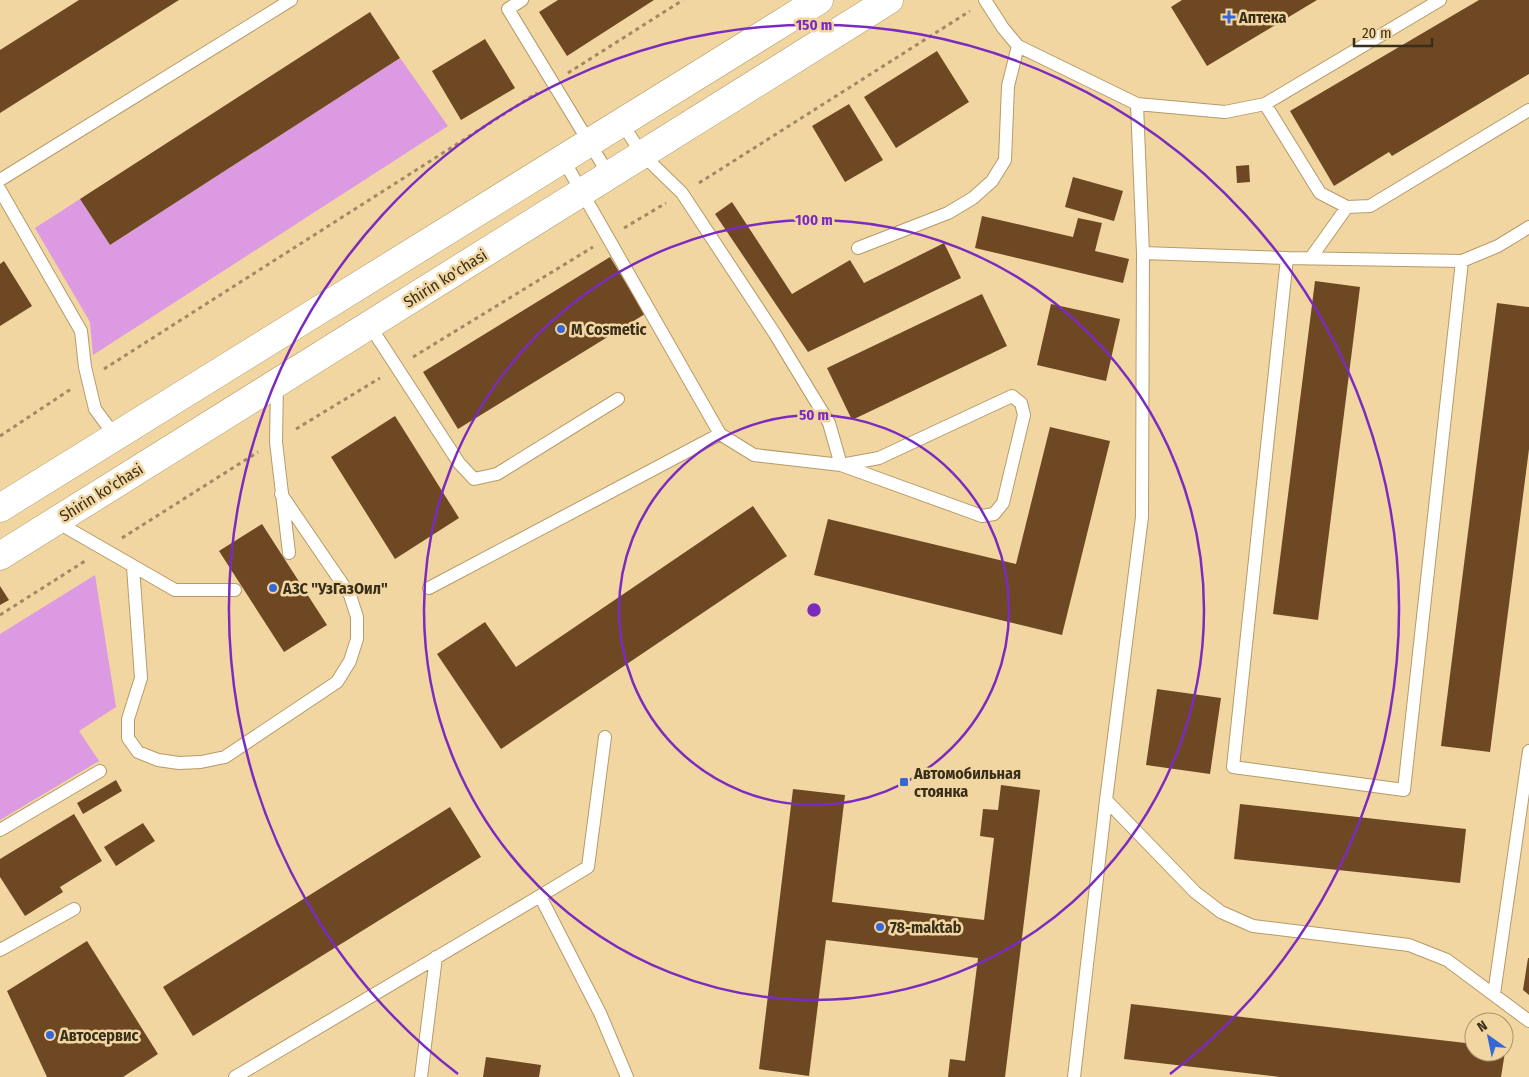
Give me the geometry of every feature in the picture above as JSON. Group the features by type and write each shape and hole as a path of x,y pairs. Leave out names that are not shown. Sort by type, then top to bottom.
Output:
{"main road":[{"path":"0,508 819,0"},
{"name":"Shirin ko'chasi","path":"0,556 889,0"}],"lane":[{"path":"0,180 291,0"},
{"path":"522,0 505,4 609,175"},
{"path":"985,1 1018,46 1137,104 1225,112 1265,104 1440,0"},
{"path":"858,248 948,213 973,198 992,181 1005,160 1008,86 1018,46"},
{"path":"1074,1077 1106,800 1142,517 1143,253 1137,104"},
{"path":"1265,104 1320,193 1347,207 1370,206 1529,110"},
{"path":"621,122 642,154 682,194 775,334 829,423 841,465"},
{"path":"563,159 720,434 754,455 841,465 982,516 994,514 1003,503 1010,475 1024,415 1021,403 1012,396 879,458 841,465"},
{"path":"0,190 81,331 95,409 115,436"},
{"path":"1310,259 1347,207"},
{"path":"1143,253 1310,259 1462,261 1498,246 1529,227"},
{"path":"1287,258 1234,767 1404,790 1462,261"},
{"path":"370,326 459,464 474,480 497,474 618,399"},
{"path":"277,382 276,442 289,553"},
{"path":"429,588 720,434"},
{"path":"133,566 141,678 128,718 128,738 138,752 158,760 186,763 202,762 224,757 337,682 350,661 357,639 357,617 350,596 281,494"},
{"path":"55,521 175,590 235,590"},
{"path":"235,1077 588,866 605,737"},
{"path":"1494,994 1529,751"},
{"path":"0,830 100,771"},
{"path":"1106,800 1195,892 1221,912 1253,926 1409,945 1447,960 1529,1021"},
{"path":"540,896 600,1013 627,1077"},
{"path":"0,950 74,909"},
{"path":"421,1077 436,957"}],"path":[{"path":"0,436 88,378 683,0"},
{"path":"0,615 397,367 682,194 985,1"}],"shaded area":[{"path":"400,58 448,126 93,355 90,322 35,228 80,199 110,245"},
{"path":"95,575 116,707 79,731 99,761 0,820 0,634"}],"building":[{"path":"79,0 179,0 0,113 0,50"},
{"path":"558,0 654,0 567,56 539,12"},
{"path":"1182,0 1317,0 1207,66 1171,7"},
{"path":"1479,0 1529,0 1529,74 1392,156 1389,152 1334,186 1290,111"},
{"path":"370,12 400,58 110,245 80,199"},
{"path":"485,39 515,88 461,120 432,71"},
{"path":"937,51 969,102 896,148 864,97"},
{"path":"849,104 883,160 845,182 812,126"},
{"path":"1249,165 1250,182 1237,183 1236,166"},
{"path":"1073,177 1123,191 1114,221 1065,207"},
{"path":"732,202 792,294 850,260 864,283 944,243 961,278 808,352 715,214"},
{"path":"982,216 1073,237 1078,218 1102,223 1095,251 1129,259 1123,283 975,248"},
{"path":"610,257 645,314 458,429 423,372"},
{"path":"4,261 32,306 0,326 0,264"},
{"path":"1315,281 1360,287 1318,620 1273,614"},
{"path":"982,294 1007,346 852,420 827,368"},
{"path":"1497,303 1529,307 1529,449 1490,752 1441,746"},
{"path":"1051,304 1120,319 1106,381 1037,365"},
{"path":"395,416 459,518 395,559 331,457"},
{"path":"1050,427 1110,441 1062,635 814,575 828,519 1016,564"},
{"path":"753,506 787,556 501,749 437,654 485,622 516,667"},
{"name":"АЗС \"УзГазОил\"","path":"262,524 327,625 284,652 219,551"},
{"path":"0,586 9,600 0,605"},
{"path":"1157,689 1221,698 1210,774 1146,765"},
{"path":"116,780 122,791 83,814 77,803"},
{"path":"1001,785 1040,790 1005,1077 948,1077 950,1059 965,1061 978,958 826,940 809,1076 759,1069 793,789 845,795 832,902 984,920 994,838 980,836 983,809 998,810"},
{"path":"1240,804 1466,829 1460,883 1234,859"},
{"path":"450,807 481,857 193,1036 163,987"},
{"path":"74,814 102,861 60,887 63,892 25,916 0,877 0,859"},
{"path":"143,823 155,841 116,866 104,847"},
{"path":"87,941 158,1054 123,1077 47,1077 7,991"},
{"path":"1529,958 1529,995 1523,990"},
{"path":"1131,1004 1464,1043 1464,1062 1503,1062 1501,1077 1280,1077 1124,1059"},
{"path":"486,1057 541,1065 539,1077 483,1077"}],"place":[{"name":"Аптека","path":"1229,17"},
{"name":"M Cosmetic","path":"561,329"},
{"name":"АЗС \"УзГазОил\"","path":"273,588"},
{"name":"Автомобильная стоянка","path":"904,782"},
{"name":"78-maktab","path":"880,927"},
{"name":"Автосервис","path":"50,1035"}]}
